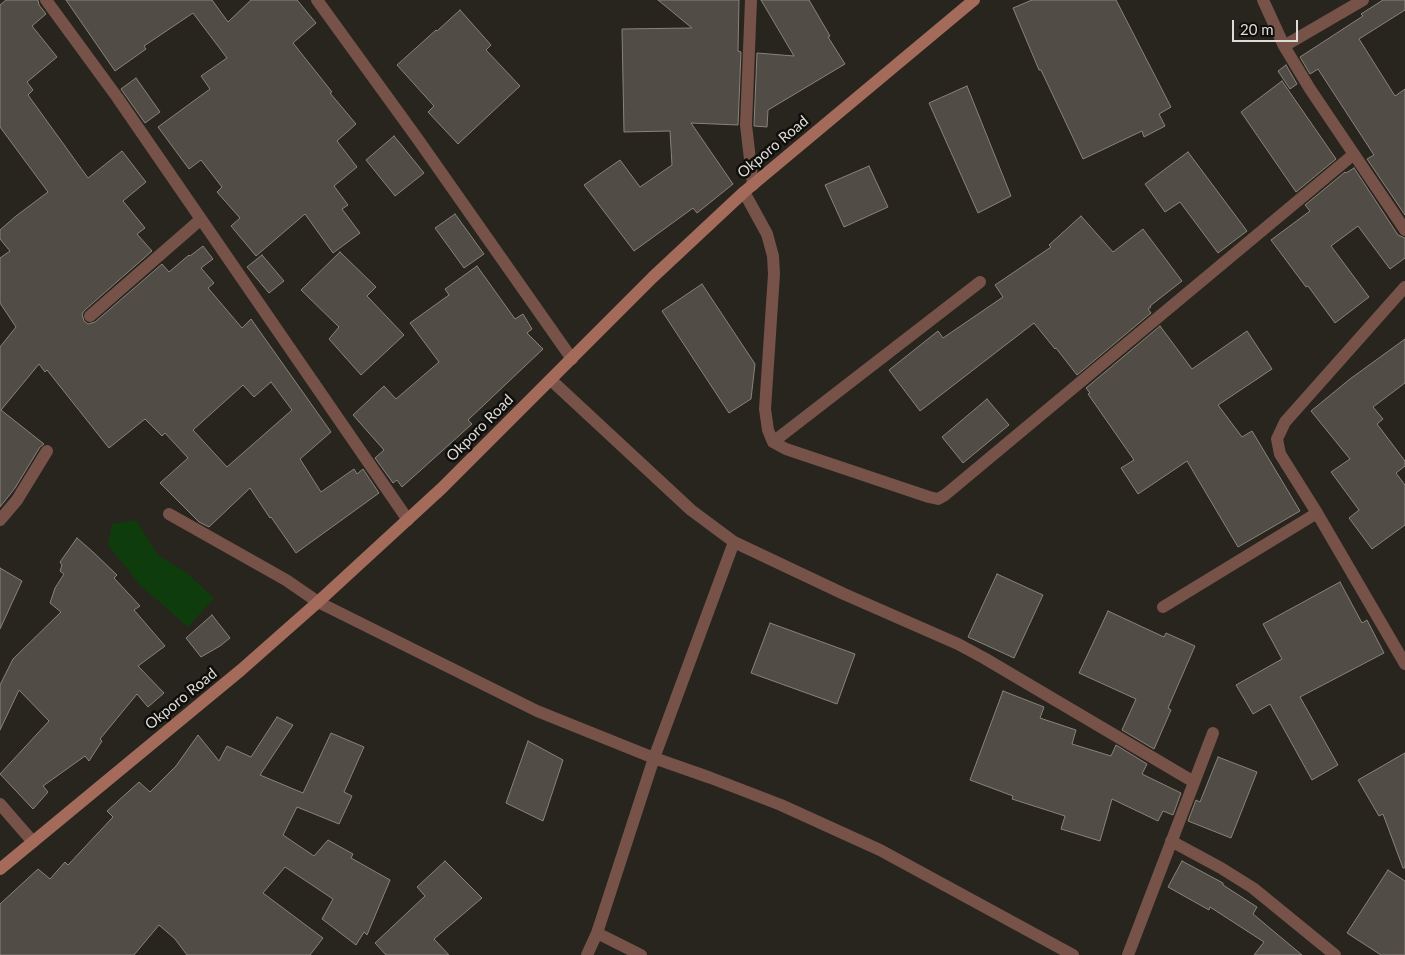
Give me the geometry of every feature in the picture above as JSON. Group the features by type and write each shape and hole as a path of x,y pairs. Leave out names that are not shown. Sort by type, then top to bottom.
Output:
{"main road":[{"name":"Okporo Road","path":"0,869 241,670 318,602 442,488 653,277 748,189 974,0"}],"street":[{"path":"46,0 117,97 408,520"},
{"path":"317,0 417,138 572,359"},
{"path":"751,0 746,125 748,189 767,234 773,256 774,274 765,409 768,430 773,442 786,449 929,497 938,499 945,495 1354,154"},
{"path":"1263,0 1284,46 1310,89 1405,230"},
{"path":"1284,46 1363,0"},
{"path":"90,316 200,220"},
{"path":"773,442 980,282"},
{"path":"1405,287 1285,422 1277,439 1280,454 1317,513 1405,664"},
{"path":"551,380 691,510 734,542 976,653 1194,782"},
{"path":"0,520 17,500 47,451"},
{"path":"1163,607 1317,513"},
{"path":"170,514 278,575 318,602 537,711 654,758 781,804 880,850 1073,955"},
{"path":"586,955 598,933 654,758 734,542"},
{"path":"1128,955 1213,733"},
{"path":"0,804 33,842"},
{"path":"1171,841 1253,888 1335,955"},
{"path":"598,933 642,955"}],"green space":[{"path":"136,520 158,555 187,573 214,598 188,627 140,585 108,545 112,524"}],"building":[{"path":"6,0 38,0 39,5 46,14 32,26 57,57 27,82 33,90 28,95 88,178 122,151 146,182 123,201 145,228 137,234 152,251 85,310 82,314 84,321 88,324 95,322 162,264 169,272 203,246 213,259 201,268 214,283 208,288 242,328 251,319 331,432 300,459 321,492 354,469 357,474 363,469 379,493 296,553 250,488 209,527 199,522 160,483 188,458 165,433 162,436 145,419 109,448 47,370 45,372 39,364 1,410 44,444 40,447 15,488 0,507 0,347 16,327 0,303 0,258 10,251 0,239 0,230 48,192 0,127 0,5","holes":["271,382 292,410 227,467 193,430 243,385 254,397"]},
{"path":"66,0 212,0 228,22 251,0 297,0 316,23 293,43 356,124 337,141 357,167 334,186 348,205 342,209 360,233 333,253 305,214 256,256 231,226 240,218 217,192 222,187 201,160 189,169 158,127 210,89 201,76 227,58 193,13 144,46 146,49 115,71"},
{"path":"658,0 739,0 738,51 741,52 738,125 691,123 733,184 697,213 693,208 634,251 584,185 620,160 640,187 672,165 670,131 624,132 622,29 692,28"},
{"path":"761,0 809,0 830,36 828,37 845,64 768,110 767,127 754,126 757,53 794,56"},
{"path":"1032,0 1116,0 1171,107 1159,114 1165,126 1144,137 1142,131 1083,159 1041,70 1039,70 1013,8"},
{"path":"1383,0 1405,0 1405,10 1359,39 1395,96 1405,89 1405,215 1367,159 1374,155 1318,69 1310,74 1300,57 1363,16 1361,14"},
{"path":"460,10 491,45 486,50 520,86 458,144 428,112 434,106 397,65"},
{"path":"1286,65 1297,84 1290,89 1278,71"},
{"path":"136,78 160,112 145,123 121,89"},
{"path":"1282,81 1336,159 1296,192 1241,112"},
{"path":"967,86 1011,196 978,213 929,103"},
{"path":"394,136 424,173 395,196 366,160"},
{"path":"1188,152 1247,231 1218,253 1180,202 1165,212 1145,184"},
{"path":"869,166 888,207 844,227 825,185"},
{"path":"1354,168 1398,235 1405,238 1405,258 1390,269 1358,226 1331,246 1369,297 1335,323 1271,240 1310,211 1305,205 1345,172"},
{"path":"455,214 484,254 464,268 435,228"},
{"path":"1081,216 1113,252 1143,229 1182,281 1150,306 1148,309 1151,313 1077,375 1034,323 920,411 889,370 938,331 943,338 1003,297 995,285 1051,247 1049,245"},
{"path":"340,252 376,287 367,296 404,335 361,375 329,339 339,327 301,290"},
{"path":"262,255 284,281 269,293 247,267"},
{"path":"477,266 515,319 523,314 532,329 527,333 543,349 468,420 472,424 402,487 397,480 393,483 375,458 384,450 353,415 384,386 396,399 439,362 410,323 449,295 445,289"},
{"path":"702,284 755,364 751,399 729,413 662,311"},
{"path":"1160,326 1192,369 1247,331 1272,369 1218,405 1242,437 1252,431 1300,511 1238,547 1187,461 1138,494 1121,468 1134,460 1088,394 1090,393 1086,388"},
{"path":"1405,339 1405,383 1373,407 1383,419 1377,424 1405,461 1405,466 1396,473 1405,485 1405,525 1372,549 1349,518 1359,510 1331,472 1350,459 1311,411 1350,379"},
{"path":"987,399 1009,425 963,463 942,437"},
{"path":"77,538 117,575 114,578 140,606 134,610 165,646 138,666 164,693 148,707 137,694 100,739 102,741 89,761 85,756 43,786 48,792 33,809 0,774 49,721 19,690 0,730 0,685 13,659 61,612 50,603 55,588 64,574 60,571 62,565 60,562"},
{"path":"0,568 22,581 0,629"},
{"path":"997,574 1043,595 1014,658 968,637"},
{"path":"1340,582 1362,623 1367,620 1384,653 1300,697 1338,765 1312,780 1270,704 1253,714 1236,685 1282,659 1263,624"},
{"path":"1108,611 1164,637 1166,633 1195,646 1168,708 1171,710 1154,749 1122,730 1136,699 1079,673"},
{"path":"212,615 230,638 201,657 186,638"},
{"path":"770,623 855,654 837,704 751,673"},
{"path":"1003,691 1044,707 1040,718 1076,730 1072,744 1111,756 1116,745 1147,764 1142,774 1181,793 1173,815 1163,811 1158,821 1112,799 1100,841 1061,829 1065,816 1012,799 1013,796 970,780"},
{"path":"277,717 293,725 260,775 303,793 331,733 364,747 344,792 352,796 339,824 297,807 283,835 314,856 328,840 353,854 351,858 390,880 367,935 364,932 356,945 322,919 333,899 285,867 263,893 323,938 310,955 187,955 175,939 159,925 134,955 0,955 0,904 38,869 50,879 65,862 68,865 113,817 107,811 139,782 150,792 176,766 198,735 219,761 227,746 251,757"},
{"path":"528,741 563,760 543,821 506,803"},
{"path":"1405,753 1405,868 1403,868 1383,814 1379,816 1358,780"},
{"path":"1218,757 1257,772 1231,838 1188,821 1196,800 1200,802"},
{"path":"445,861 482,898 434,939 449,955 386,955 375,943 425,896 417,887"},
{"path":"1182,861 1223,883 1223,885 1257,907 1253,914 1302,955 1254,955 1264,942 1210,907 1209,910 1168,887"},
{"path":"1388,870 1405,881 1405,955 1381,955 1347,933"}]}
